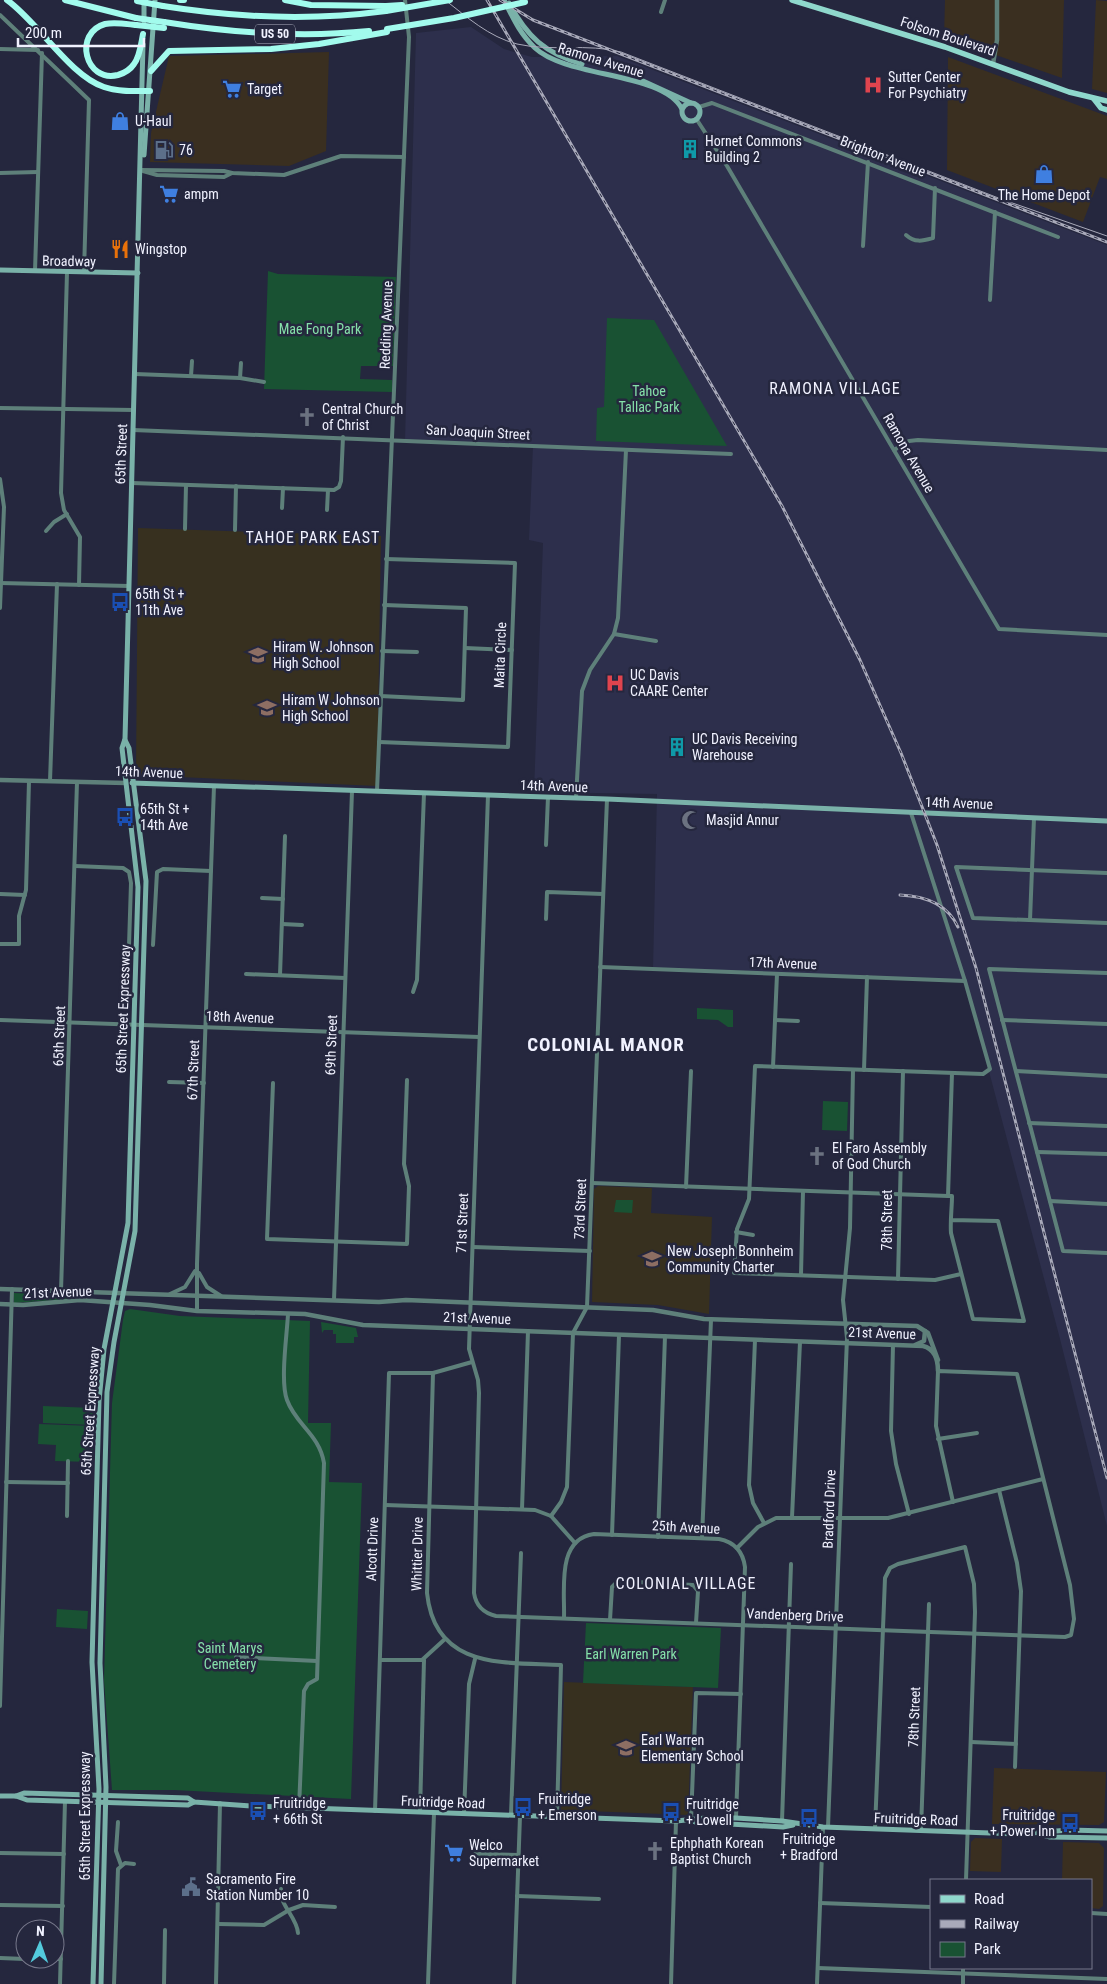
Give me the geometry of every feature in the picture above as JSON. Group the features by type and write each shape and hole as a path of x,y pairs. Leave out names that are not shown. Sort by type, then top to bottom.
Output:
{"highway":[{"path":"7,0 32,21 80,73 91,81 116,90 150,91"},
{"name":"US 50","path":"65,0 164,25 299,34 387,30"},
{"path":"285,0 311,5 386,9 433,4 450,0"},
{"name":"US 50","path":"134,1 250,17 334,17 386,9"},
{"path":"151,71 170,51 271,49 319,44 528,1"},
{"path":"143,34 136,61 129,70 108,76 93,69 87,59 85,49 88,38 93,31 106,24 164,25"}],"main road":[{"name":"65th Street","path":"126,783 122,748 125,739 144,0"},
{"name":"65th Street","path":"141,170 150,91 155,0"},
{"name":"Ramona Avenue","path":"504,0 520,32 536,49 545,55 560,62 645,85 673,98 682,109 682,116 686,121 697,120"},
{"name":"Ramona Avenue","path":"508,0 525,30 552,52 584,65 651,83 699,107"},
{"name":"Folsom Boulevard","path":"792,0 924,40 1094,99 1107,101"},
{"name":"Folsom Boulevard","path":"1094,99 1101,108 1107,110"},
{"path":"682,109 691,103"},
{"path":"697,120 701,113 699,107"},
{"name":"Broadway","path":"0,270 138,273"},
{"name":"65th Street","path":"125,739 129,748 134,783"},
{"name":"14th Avenue","path":"126,783 607,799 1107,821"},
{"name":"65th Street Expressway","path":"93,1984 99,1794 92,1662 99,1421 104,1349 128,1223 138,879 126,783"},
{"name":"65th Street Expressway","path":"101,1984 106,1794 100,1663 107,1392 114,1342 135,1231 146,881 134,783"},
{"name":"Fruitridge Road","path":"16,1796 24,1793 106,1794 188,1798 194,1802"},
{"name":"Fruitridge Road","path":"0,1796 16,1796 27,1800 188,1805 194,1802 375,1811 676,1821 736,1818 782,1821 826,1827 967,1832 1036,1834 1069,1830 1107,1831"},
{"name":"Fruitridge Road","path":"691,1821 703,1824 783,1827 796,1824"},
{"name":"Fruitridge Road","path":"1036,1834 1050,1837 1107,1838"}],"street":[{"name":"Redding Avenue","path":"376,792 409,37 405,0"},
{"path":"660,12 665,0"},
{"path":"993,64 997,40 997,0"},
{"path":"0,15 89,100 84,272"},
{"path":"0,49 40,52"},
{"path":"34,271 40,52"},
{"name":"Brighton Avenue","path":"699,107 712,103 1058,237"},
{"name":"Ramona Avenue","path":"697,120 727,166 999,629 1107,635"},
{"path":"141,170 157,175 224,177 232,174 284,174 341,156 404,156"},
{"path":"863,246 868,162"},
{"path":"0,173 38,172"},
{"path":"906,235 912,240 923,241 933,238 935,188"},
{"path":"990,300 995,212"},
{"path":"67,272 61,493 67,514 80,537 79,585"},
{"path":"191,376 192,361"},
{"path":"240,378 241,363"},
{"path":"135,374 240,378 264,382"},
{"path":"0,408 134,410"},
{"name":"San Joaquin Street","path":"133,430 731,454"},
{"path":"132,483 336,489 340,485 343,438"},
{"path":"894,450 909,441 918,440 1107,450"},
{"path":"576,798 582,691 590,670 614,634 618,618 626,450"},
{"path":"0,478 4,500 0,608"},
{"path":"185,529 186,485"},
{"path":"234,530 236,486"},
{"path":"282,508 283,488"},
{"path":"327,510 328,490"},
{"path":"46,531 54,522 67,514"},
{"name":"Maita Circle","path":"379,742 508,747 512,650 515,563 386,559"},
{"path":"0,584 129,586"},
{"path":"50,781 57,584"},
{"path":"380,696 463,700 466,608 384,605"},
{"path":"614,634 656,641"},
{"path":"465,648 512,650"},
{"path":"382,651 417,652"},
{"name":"14th Avenue","path":"0,780 126,783"},
{"path":"0,944 19,944 20,916 26,895 29,781"},
{"name":"65th Street","path":"61,1291 76,866 77,782"},
{"name":"67th Street","path":"197,1311 197,1264 214,786"},
{"name":"69th Street","path":"334,1300 352,791"},
{"path":"413,992 417,980 424,793"},
{"name":"71st Street","path":"488,795 469,1349 479,1387 474,1598 482,1610 491,1615 518,1616"},
{"path":"546,844 548,797"},
{"name":"73rd Street","path":"551,1516 564,1495 568,1480 573,1333 587,1307 607,799"},
{"path":"911,813 965,981 989,1065 987,1073 755,1066 750,1189 748,1204 736,1232 736,1273 936,1280 962,1274"},
{"path":"1030,920 1034,818"},
{"path":"280,975 285,836"},
{"path":"76,866 123,868 129,872 131,883 128,977 126,983"},
{"path":"1107,872 956,867 973,918 1107,923"},
{"path":"153,945 157,872 164,869 211,871"},
{"path":"546,919 546,892 603,894"},
{"path":"0,894 26,895"},
{"path":"262,898 283,899"},
{"path":"282,924 302,925"},
{"name":"17th Avenue","path":"600,967 965,981"},
{"path":"1107,973 989,969 1063,1252 1107,1253"},
{"path":"246,974 345,978"},
{"path":"774,1067 777,974"},
{"path":"864,1070 868,977"},
{"name":"18th Avenue","path":"0,1020 480,1036"},
{"path":"775,1020 798,1021"},
{"path":"1002,1020 1107,1024"},
{"name":"Bradford Drive","path":"818,1984 820,1903 826,1827 836,1628 846,1343 843,1300 850,1228 849,1192 853,1070"},
{"path":"686,1187 691,1071"},
{"name":"78th Street","path":"898,1279 902,1071"},
{"path":"1016,1072 1107,1076"},
{"path":"948,1196 952,1073"},
{"path":"273,1083 267,1239 407,1244 409,1186 404,1164 407,1080"},
{"path":"169,1082 204,1083"},
{"path":"1029,1123 1107,1126"},
{"path":"1037,1152 1107,1154"},
{"path":"592,1183 952,1196 951,1220 952,1233 973,1319 1024,1321 998,1221 951,1220"},
{"path":"801,1275 804,1191"},
{"path":"1050,1201 1107,1204"},
{"path":"736,1232 753,1235"},
{"path":"472,1247 590,1251"},
{"name":"67th Street","path":"168,1294 181,1290 189,1284 197,1264"},
{"name":"67th Street","path":"197,1264 203,1284 210,1291 223,1296"},
{"name":"21st Avenue","path":"0,1289 587,1307 653,1310 711,1320 912,1326 925,1330"},
{"path":"0,1706 12,1289"},
{"name":"21st Avenue","path":"0,1304 12,1305 62,1300 122,1303 197,1311 304,1314 363,1325 911,1346 927,1348 938,1360"},
{"path":"288,1314 285,1370 287,1401 294,1414 316,1439 322,1450 324,1463 316,1679 308,1684 304,1691 299,1808"},
{"path":"702,1538 711,1320"},
{"path":"911,1346 924,1341 925,1330"},
{"path":"925,1330 938,1360 936,1417 938,1439 953,1502"},
{"path":"522,1509 528,1331"},
{"path":"612,1535 619,1335"},
{"path":"658,1537 664,1336"},
{"path":"755,1340 749,1485 753,1503 764,1524"},
{"path":"792,1517 800,1342"},
{"path":"894,1345 891,1431 896,1464 909,1514"},
{"name":"Alcott Drive","path":"375,1811 389,1373 433,1373 472,1362"},
{"path":"938,1371 1017,1374 1043,1479"},
{"name":"Whittier Drive","path":"433,1373 428,1602 436,1626 446,1639 459,1650 476,1658 492,1662 562,1665 557,1817"},
{"path":"938,1439 977,1433"},
{"path":"67,1516 68,1461"},
{"name":"25th Avenue","path":"574,1543 588,1535 612,1535 725,1540 737,1548 764,1524 776,1518 875,1519 909,1514 1043,1479"},
{"name":"Vandenberg Drive","path":"518,1616 1065,1637 1071,1635 1074,1630 1072,1595 1043,1479"},
{"path":"6,1482 68,1483"},
{"path":"999,1490 1019,1577 1020,1635 1015,1767"},
{"path":"385,1505 522,1509 540,1511 551,1516 574,1543 566,1560 564,1618"},
{"path":"0,1514 6,1514"},
{"path":"875,1828 884,1582 890,1568 898,1564 965,1547 974,1584 975,1633 966,1879"},
{"path":"736,1818 745,1567 742,1556 737,1548"},
{"path":"511,1815 521,1553"},
{"path":"782,1821 791,1564"},
{"path":"610,1620 612,1587 618,1581 693,1585 698,1591 696,1623"},
{"name":"78th Street","path":"921,1830 929,1604"},
{"path":"380,1660 424,1660 446,1639"},
{"path":"236,1657 317,1660"},
{"path":"464,1814 469,1684 476,1658"},
{"path":"420,1812 424,1660"},
{"path":"691,1821 696,1692 741,1694"},
{"path":"970,1742 1016,1744"},
{"path":"62,1919 65,1801"},
{"path":"216,1984 220,1803"},
{"path":"428,1984 434,1813"},
{"path":"514,1984 520,1816"},
{"path":"671,1984 676,1821"},
{"path":"118,1822 116,1851 121,1865"},
{"path":"0,1853 64,1854"},
{"path":"475,1854 518,1856"},
{"path":"121,1865 134,1864"},
{"path":"114,1984 118,1869 121,1865"},
{"path":"281,1889 280,1894 289,1910 298,1934"},
{"path":"517,1896 599,1899"},
{"path":"820,1903 930,1907"},
{"path":"0,1905 63,1906"},
{"path":"218,1924 264,1925 289,1910 303,1905 336,1907"},
{"path":"1092,1913 1107,1914"},
{"path":"164,1984 165,1930"},
{"path":"0,1958 15,1959"},
{"path":"818,1968 1107,1979"},
{"path":"60,1969 60,1984"},
{"path":"963,1969 963,1984"}],"shaded area":[{"path":"945,0 1064,0 1062,78 944,37"},
{"path":"1096,0 1107,1 1107,93 1092,89"},
{"path":"471,27 504,49 532,57 617,56 1107,245 1107,1526 1059,1335 965,981 653,969 657,794 534,792 543,543 529,540 533,446 405,441 416,33"},
{"path":"329,52 326,151 289,166 150,162 151,133 169,56"},
{"path":"948,57 1107,116 1107,179 1100,177 1083,222 947,170"},
{"name":"Hiram W. Johnson High School","path":"138,528 381,536 377,786 136,775"},
{"name":"New Joseph Bonnheim Community Charter","path":"598,1186 652,1188 651,1213 712,1217 709,1314 658,1305 592,1302 594,1189"},
{"name":"Earl Warren Elementary School","path":"564,1682 693,1687 688,1815 561,1810"},
{"path":"994,1768 1106,1772 1104,1822 1099,1825 992,1824"},
{"path":"975,1838 1002,1839 1001,1872 970,1871 971,1842"},
{"path":"1063,1842 1099,1843 1104,1848 1103,1906 1099,1909 1092,1908 1092,1879 1062,1879"}],"green space":[{"name":"Mae Fong Park","path":"268,271 278,274 396,277 393,366 361,366 360,379 392,380 392,392 264,389"},
{"name":"Tahoe Tallac Park","path":"607,318 654,320 727,446 596,441 597,408 604,407"},
{"path":"697,1008 733,1010 733,1027 728,1027 718,1020 697,1019"},
{"path":"823,1101 848,1102 847,1131 822,1130"},
{"path":"616,1200 633,1200 632,1213 614,1212"},
{"path":"14,1293 94,1297 14,1303"},
{"name":"Saint Marys Cemetery","path":"130,1309 180,1316 310,1321 308,1423 331,1423 329,1482 362,1483 351,1799 174,1790 112,1790 104,1680 112,1403 123,1320 125,1311"},
{"path":"321,1322 356,1328 358,1337 354,1337 354,1343 336,1343 336,1334 333,1334 333,1330 324,1330 322,1333"},
{"path":"43,1406 93,1408 93,1425 43,1423"},
{"path":"39,1424 93,1426 93,1462 55,1461 56,1445 38,1444"},
{"path":"57,1609 88,1611 87,1629 56,1627"},
{"name":"Earl Warren Park","path":"586,1623 721,1628 718,1688 583,1683"}],"tram line":[{"path":"445,0 479,26 507,41 530,46 595,48 621,52 1001,199 1107,236"}],"railway":[{"path":"487,0 782,506 860,660 901,753 937,845 976,968 1107,1478"},
{"path":"500,0 533,20 1107,242"},
{"path":"900,895 918,897 934,902 948,912 958,927"}],"place":[{"name":"Sutter Center For Psychiatry","path":"873,85"},
{"name":"Target","path":"232,89"},
{"name":"U-Haul","path":"120,121"},
{"name":"Hornet Commons Building 2","path":"690,149"},
{"name":"76","path":"164,150"},
{"name":"The Home Depot","path":"1044,174"},
{"name":"ampm","path":"169,194"},
{"name":"Wingstop","path":"120,249"},
{"name":"Central Church of Christ","path":"307,417"},
{"name":"65th St + 11th Ave","path":"120,602"},
{"name":"Hiram W. Johnson High School","path":"258,655"},
{"name":"UC Davis CAARE Center","path":"615,683"},
{"name":"Hiram W Johnson High School","path":"267,708"},
{"name":"UC Davis Receiving Warehouse","path":"677,747"},
{"name":"65th St + 14th Ave","path":"125,817"},
{"name":"Masjid Annur","path":"691,820"},
{"name":"El Faro Assembly of God Church","path":"817,1156"},
{"name":"New Joseph Bonnheim Community Charter","path":"652,1259"},
{"name":"Earl Warren Elementary School","path":"626,1748"},
{"name":"Fruitridge + Emerson","path":"523,1807"},
{"name":"Fruitridge + 66th St","path":"258,1811"},
{"name":"Fruitridge + Lowell","path":"671,1812"},
{"name":"Fruitridge + Bradford","path":"809,1818"},
{"name":"Fruitridge + Power Inn","path":"1070,1823"},
{"name":"Ephphath Korean Baptist Church","path":"655,1851"},
{"name":"Welco Supermarket","path":"454,1853"},
{"name":"Sacramento Fire Station Number 10","path":"191,1887"}],"district":[{"name":"RAMONA VILLAGE","path":"835,388"},
{"name":"TAHOE PARK EAST","path":"313,537"},
{"name":"COLONIAL MANOR","path":"606,1044"},
{"name":"COLONIAL VILLAGE","path":"686,1583"}]}
